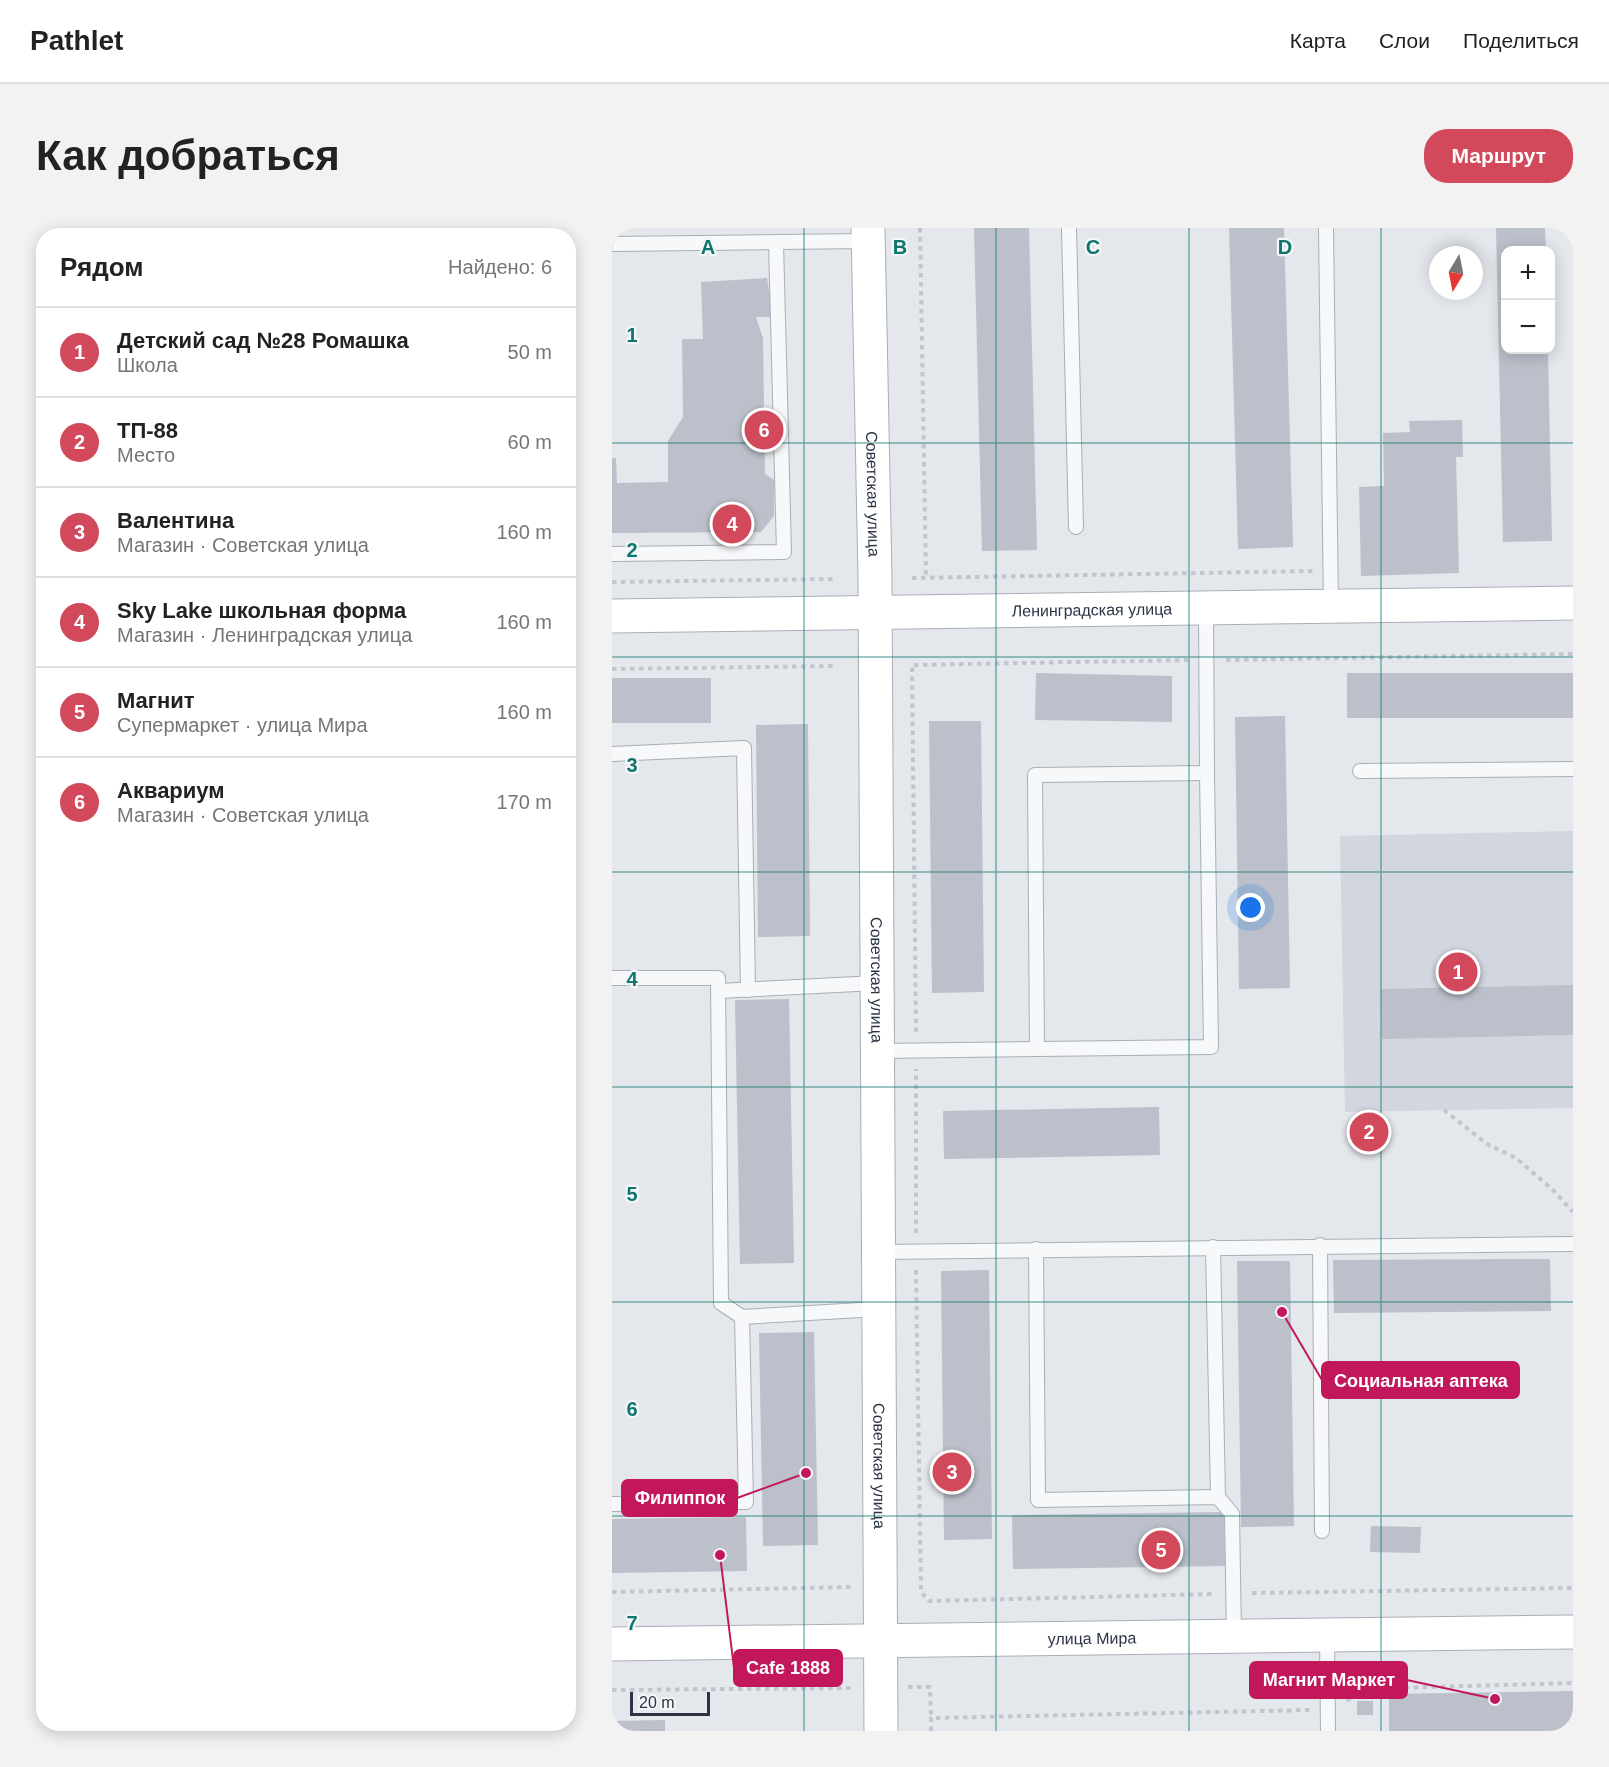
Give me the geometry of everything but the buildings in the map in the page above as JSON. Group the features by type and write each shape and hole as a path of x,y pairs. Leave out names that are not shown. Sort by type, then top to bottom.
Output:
{"main road":[{"name":"Советская улица","path":"868,235 875,613 881,1731"},
{"name":"Ленинградская улица","path":"612,616 1206,608 1332,592 1573,603"},
{"name":"улица Мира","path":"612,1644 1573,1632"}],"lane":[{"path":"1069,228 1076,527"},
{"path":"1326,228 1332,592"},
{"path":"612,244 776,242 868,235"},
{"path":"612,554 784,552 776,242"},
{"path":"877,1051 1211,1047 1206,608"},
{"path":"612,754 744,748 748,990"},
{"path":"1360,771 1573,769"},
{"path":"1037,1049 1035,775 1207,773"},
{"path":"612,978 718,978 721,1303 742,1317 878,1309"},
{"path":"718,991 877,983"},
{"path":"878,1252 1320,1245 1573,1244"},
{"path":"1320,1245 1322,1531"},
{"path":"1213,1247 1218,1497 1232,1514 1234,1636"},
{"path":"1036,1250 1038,1500 1218,1497"},
{"path":"612,1504 746,1502 742,1317"},
{"path":"1327,1635 1328,1731"}],"path":[{"path":"920,228 926,578"},
{"path":"912,578 1318,571 1332,592"},
{"path":"612,582 836,579"},
{"path":"912,665 1573,654"},
{"path":"612,669 836,666"},
{"path":"1444,1110 1487,1144 1516,1158 1553,1190 1573,1212"},
{"path":"612,1592 856,1587"},
{"path":"931,1718 1340,1709 1359,1689 1573,1683"},
{"path":"612,1690 930,1687 931,1731"}],"shaded area":[{"path":"1573,831 1573,1108 1345,1112 1340,836"}],"place":[{"name":"Аквариум","path":"764,430"},
{"name":"Sky Lake школьная форма","path":"732,524"},
{"name":"Детский сад №28 Ромашка","path":"1458,972"},
{"name":"ТП-88","path":"1369,1132"},
{"name":"Социальная аптека","path":"1282,1312"},
{"name":"Валентина","path":"952,1472"},
{"name":"Филиппок","path":"806,1473"},
{"name":"Магнит","path":"1161,1550"},
{"name":"Cafe 1888","path":"720,1555"},
{"name":"Магнит Маркет","path":"1495,1699"}]}
